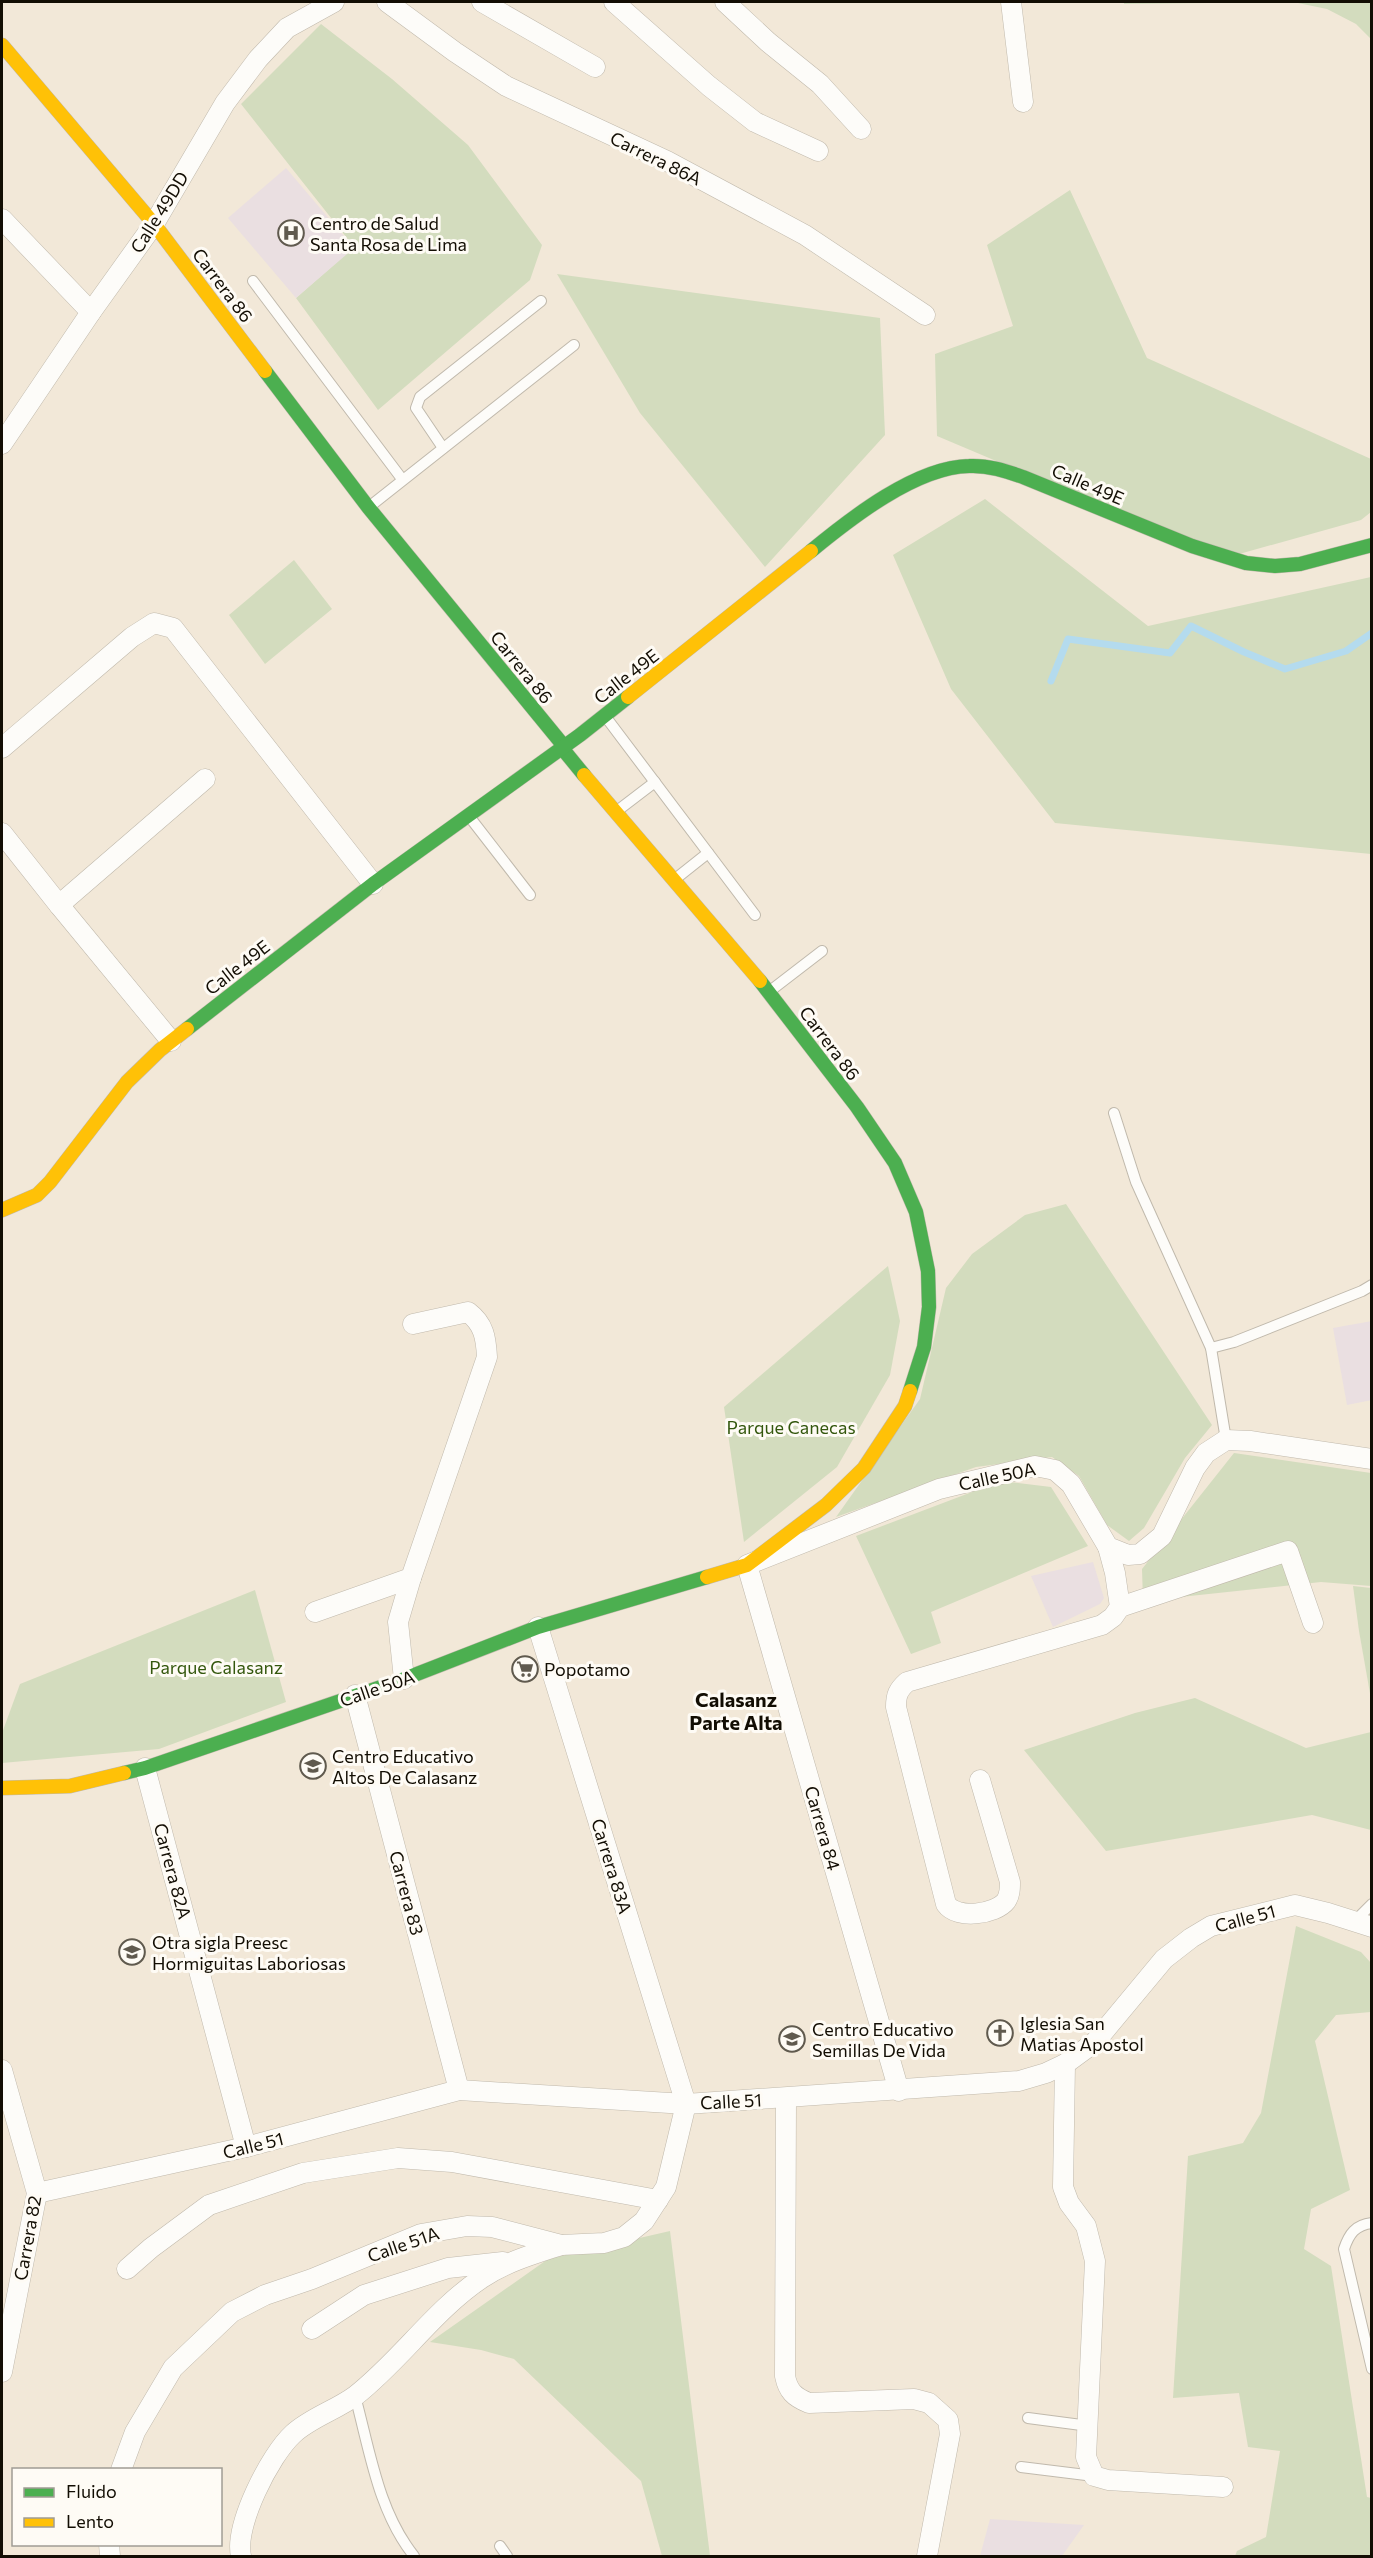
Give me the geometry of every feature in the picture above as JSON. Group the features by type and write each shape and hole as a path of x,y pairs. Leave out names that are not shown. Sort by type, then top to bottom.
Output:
{"street":[{"name":"Calle 49DD","path":"2,444 91,312 154,224 225,103 258,59 286,28 334,2"},
{"name":"Carrera 86A","path":"387,2 506,86 667,161 805,236 925,315"},
{"path":"482,2 595,67"},
{"path":"614,2 709,86 755,122 819,151"},
{"path":"725,2 768,42 820,84 861,129"},
{"path":"1011,2 1023,102"},
{"name":"Carrera 86","path":"2,45 154,224 368,507 563,746 566,753 769,992 857,1107 895,1163 916,1212 927,1260 929,1307 924,1347"},
{"path":"2,219 91,312"},
{"name":"Calle 49E","path":"2,1210 25,1202 43,1189 127,1082 171,1041 373,884 605,716 843,526 891,495 936,473 957,467 999,470 1045,485 1209,553 1242,562 1274,566 1326,561 1371,545"},
{"path":"2,748 132,637 154,623 172,628 373,884"},
{"path":"59,905 206,780"},
{"path":"2,833 171,1041"},
{"path":"404,1679 398,1622 487,1357 486,1336 478,1319 468,1312 413,1324"},
{"name":"Calle 50A","path":"747,1565 826,1505 864,1468 905,1406 924,1347"},
{"path":"1108,1547 1128,1555 1140,1554 1152,1546 1162,1536 1200,1460 1212,1447 1226,1440 1250,1441 1371,1459"},
{"name":"Calle 50A","path":"2,1788 70,1786 145,1768 404,1679 538,1628 747,1565 939,1489 1035,1466 1055,1470 1071,1484 1108,1547 1120,1607"},
{"path":"980,1780 1010,1882 1010,1891 1008,1898 1001,1905 963,1915 951,1910 946,1904 896,1707 896,1697 907,1682 1102,1625 1113,1617 1120,1607 1288,1551 1313,1623"},
{"name":"Carrera 84","path":"747,1565 899,2091"},
{"path":"315,1612 411,1578"},
{"name":"Carrera 83A","path":"538,1628 686,2104"},
{"name":"Carrera 83","path":"356,1695 459,2090"},
{"name":"Carrera 82A","path":"145,1768 246,2147"},
{"name":"Calle 51","path":"37,2193 246,2147 459,2090 686,2104 1019,2081 1046,2073 1065,2064 1095,2042 1164,1959 1211,1926 1295,1905 1363,1924"},
{"path":"1065,2064 1063,2187 1069,2203 1086,2226 1095,2261 1086,2457 1094,2476 1107,2481 1223,2487"},
{"name":"Carrera 82","path":"2,2070 5,2097 37,2193 2,2372"},
{"path":"786,2098 785,2376 788,2389 797,2398 808,2403 914,2399 930,2403 948,2420 950,2434 927,2556"},
{"name":"Calle 51A","path":"121,2468 135,2432 173,2368 232,2312 265,2295 312,2279 421,2234 445,2229 467,2226 492,2227 561,2245 604,2243 624,2237 645,2221 666,2187 686,2104"},
{"path":"127,2269 209,2205 303,2173 398,2158 452,2162 658,2200"},
{"path":"312,2329 364,2295 448,2268 514,2260 561,2245"},
{"path":"242,2556 240,2550 243,2529 265,2470 294,2433 354,2396 404,2352 456,2298 483,2277 514,2260"}],"lane":[{"path":"253,281 402,479"},
{"path":"443,448 416,408 420,397 541,301"},
{"path":"368,507 574,345"},
{"path":"605,716 755,915"},
{"path":"616,812 655,782"},
{"path":"468,815 530,895"},
{"path":"674,880 708,853"},
{"path":"769,992 822,951"},
{"path":"1114,1113 1136,1182 1211,1348 1226,1440"},
{"path":"1211,1348 1234,1342 1362,1291 1371,1285"},
{"path":"1363,1924 1371,1904"},
{"path":"1371,2223 1363,2224 1349,2233 1344,2249 1371,2369"},
{"path":"354,2396 386,2510 399,2536 414,2556"},
{"path":"1028,2418 1089,2426"},
{"path":"1021,2467 1094,2476"},
{"path":"500,2546 507,2556"}],"green space":[{"path":"1124,2 1293,2 1124,4"},
{"path":"1293,2 1371,2 1371,39 1356,24 1327,9"},
{"path":"321,24 392,79 468,145 542,245 530,280 378,410 296,298 354,247 241,104"},
{"path":"1070,190 1147,358 1371,459 1371,512 1361,520 1225,558 937,436 935,354 1013,326 987,245"},
{"path":"557,274 880,318 885,435 765,567 640,413"},
{"path":"985,499 1148,626 1371,577 1371,854 1055,823 951,689 893,555"},
{"path":"294,560 332,609 265,664 229,615"},
{"path":"1066,1204 1212,1425 1185,1458 1144,1528 1129,1541 1107,1525 1079,1476 1052,1457 976,1467 836,1517 920,1399 946,1288 972,1254 1025,1215"},
{"name":"Parque Canecas","path":"888,1266 900,1321 890,1375 837,1467 744,1542 724,1407"},
{"path":"1234,1453 1371,1473 1371,1586 1321,1582 1143,1601 1142,1569"},
{"path":"1001,1481 1051,1487 1088,1546 931,1612 941,1643 911,1654 856,1536"},
{"path":"1353,1586 1371,1588 1371,1699 1359,1631"},
{"name":"Parque Calasanz","path":"255,1590 286,1702 159,1749 2,1763 2,1733 20,1684"},
{"path":"1195,1698 1306,1748 1371,1732 1371,1830 1312,1815 1106,1851 1024,1750 1135,1713"},
{"path":"1296,1926 1361,1952 1371,1963 1371,2012 1336,2015 1315,2041 1350,2190 1311,2209 1304,2249 1331,2266 1367,2497 1371,2498 1371,2556 1235,2556 1237,2551 1266,2537 1280,2451 1248,2447 1239,2393 1173,2398 1188,2156 1243,2143 1261,2113"},
{"path":"670,2231 710,2556 662,2556 641,2481 514,2359 481,2350 430,2342 548,2259"}],"building":[{"name":"Centro de Salud Santa Rosa de Lima","path":"286,168 354,248 296,298 228,218"},
{"path":"1372,1321 1372,1400 1347,1405 1333,1328"},
{"path":"1093,1562 1104,1598 1100,1604 1053,1627 1031,1576"},
{"path":"990,2519 1084,2525 1062,2556 980,2556"}],"waterway":[{"path":"1051,681 1068,639 1170,653 1191,626 1285,669 1346,651 1372,633"}],"traffic: fast":[{"path":"265,371 368,507 563,745 566,753 584,775"},
{"path":"811,551 885,496 928,475 969,466 990,467 1023,477 1192,546 1246,563 1275,566 1300,564 1372,545"},
{"path":"187,1029 373,884 580,735 628,697"},
{"path":"760,981 857,1107 895,1163 916,1212 928,1271 929,1307 924,1347 910,1391"},
{"path":"124,1773 145,1768 404,1679 538,1627 707,1577"}],"traffic: slow":[{"path":"2,45 154,224 265,371"},
{"path":"628,697 811,551"},
{"path":"584,775 760,981"},
{"path":"2,1210 37,1195 50,1182 127,1082 160,1050 187,1029"},
{"path":"707,1577 747,1565 826,1505 864,1468 905,1406 910,1391"},
{"path":"2,1788 70,1786 124,1773"}],"place":[{"name":"Centro de Salud Santa Rosa de Lima","path":"291,233"},
{"name":"Popotamo","path":"525,1669"},
{"name":"Centro Educativo Altos De Calasanz","path":"313,1766"},
{"name":"Otra sigla Preesc Hormiguitas Laboriosas","path":"132,1952"},
{"name":"Iglesia San Matias Apostol","path":"1000,2033"},
{"name":"Centro Educativo Semillas De Vida","path":"792,2039"}],"district":[{"name":"Calasanz Parte Alta","path":"736,1710"}]}
